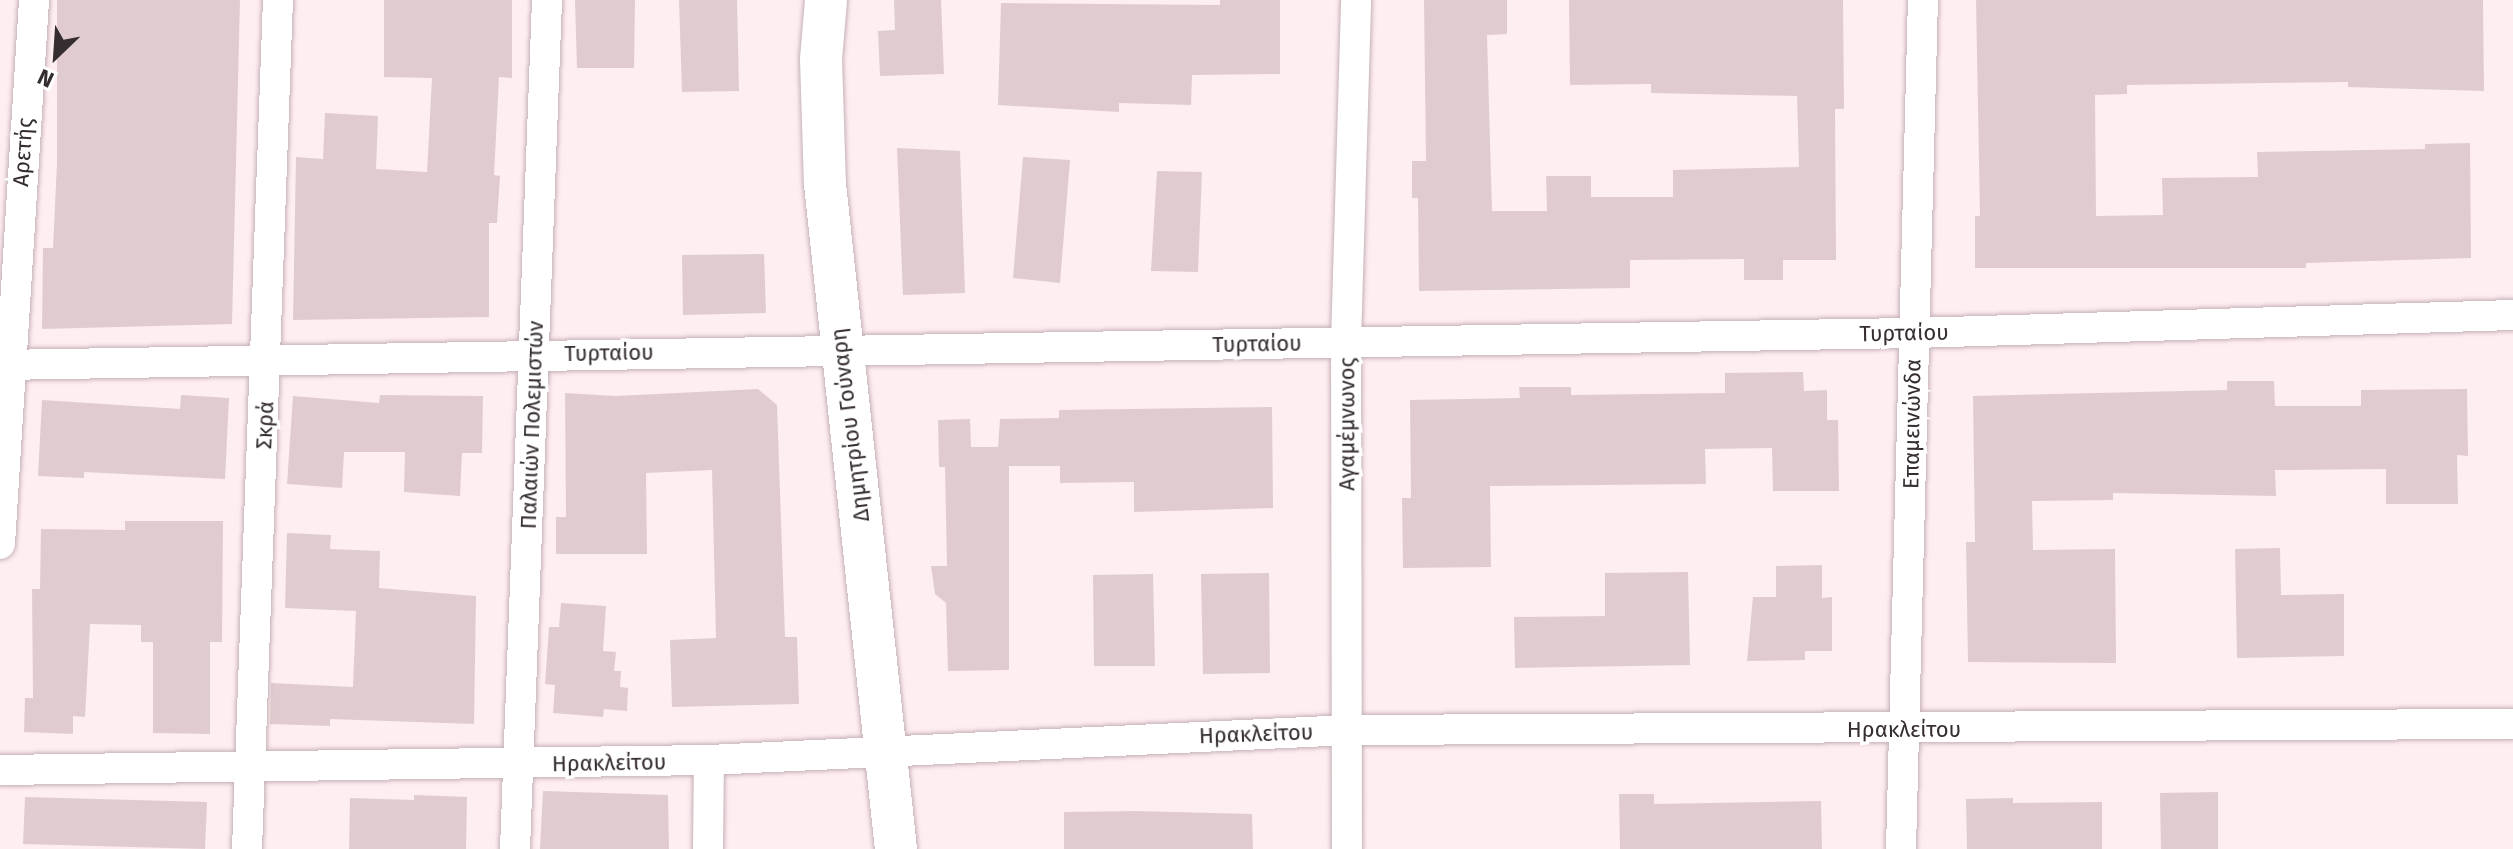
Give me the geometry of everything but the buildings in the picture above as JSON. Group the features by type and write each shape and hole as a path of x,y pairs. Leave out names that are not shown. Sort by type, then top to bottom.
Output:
{"main road":[{"name":"Δημητρίου Γούναρη","path":"826,0 821,59 825,184 896,849"}],"street":[{"name":"Αρετής","path":"0,544 4,365 34,0"},
{"name":"Σκρά","path":"247,849 268,361 278,0"},
{"name":"Παλαιών Πολεμιστών","path":"515,849 547,0"},
{"name":"Αγαμέμνωνος","path":"1347,849 1346,342 1356,0"},
{"name":"Επαμεινώνδα","path":"1901,849 1923,0"},
{"name":"Τυρταίου","path":"4,365 1914,333 2513,315"},
{"name":"Ηρακλείτου","path":"0,770 709,760 886,748 1349,730 1904,731 2513,724"},
{"path":"708,849 709,760"}]}
